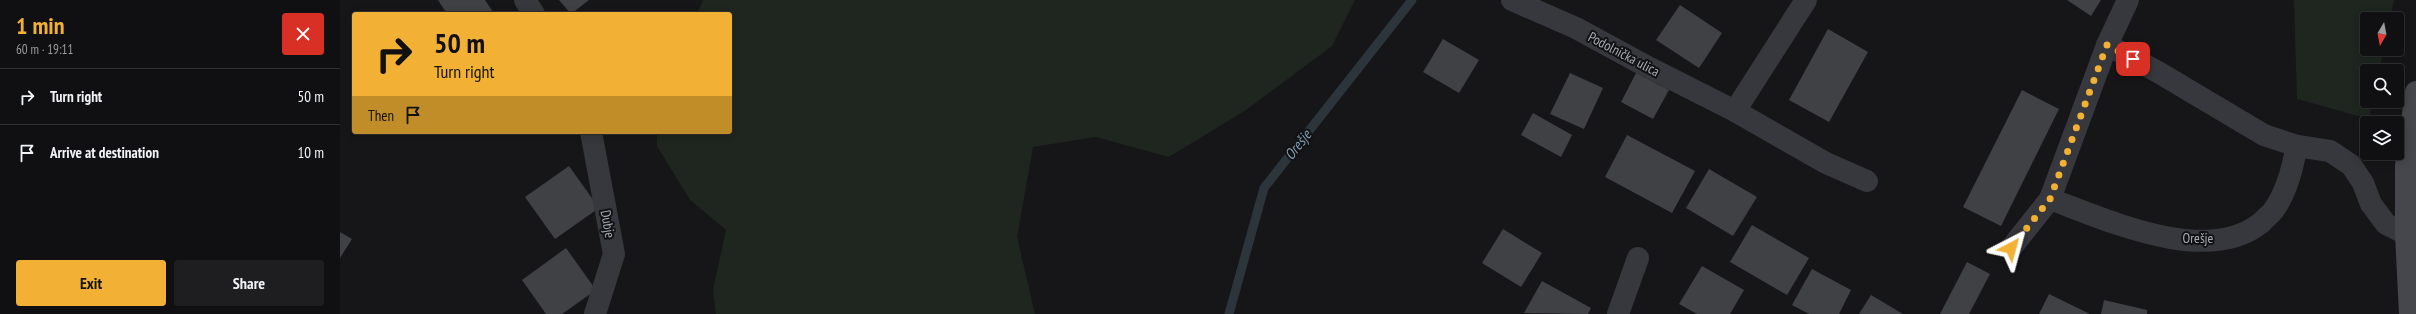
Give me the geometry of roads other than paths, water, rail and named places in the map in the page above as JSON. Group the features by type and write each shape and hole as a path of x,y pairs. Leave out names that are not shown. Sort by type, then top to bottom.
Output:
{"street":[{"path":"525,0 533,12"},
{"name":"Podolnička ulica","path":"1512,0 1576,28 1735,111 1826,163 1867,181"},
{"path":"1735,111 1806,0"},
{"path":"2011,248 2050,199 2107,45 2128,0"},
{"path":"2107,45 2158,72 2264,135 2297,146 2330,152 2351,165 2363,183 2371,204 2386,224 2406,234"},
{"path":"2410,314 2406,234 2406,166 2416,92"},
{"name":"Dubje","path":"592,134 614,254 595,314"},
{"name":"Orešje","path":"2050,199 2145,233 2187,240 2230,237 2251,230 2272,212 2289,181 2297,146"},
{"path":"1618,314 1638,258"}],"waterway":[{"name":"Orešje","path":"1229,314 1264,188 1412,0"}]}
